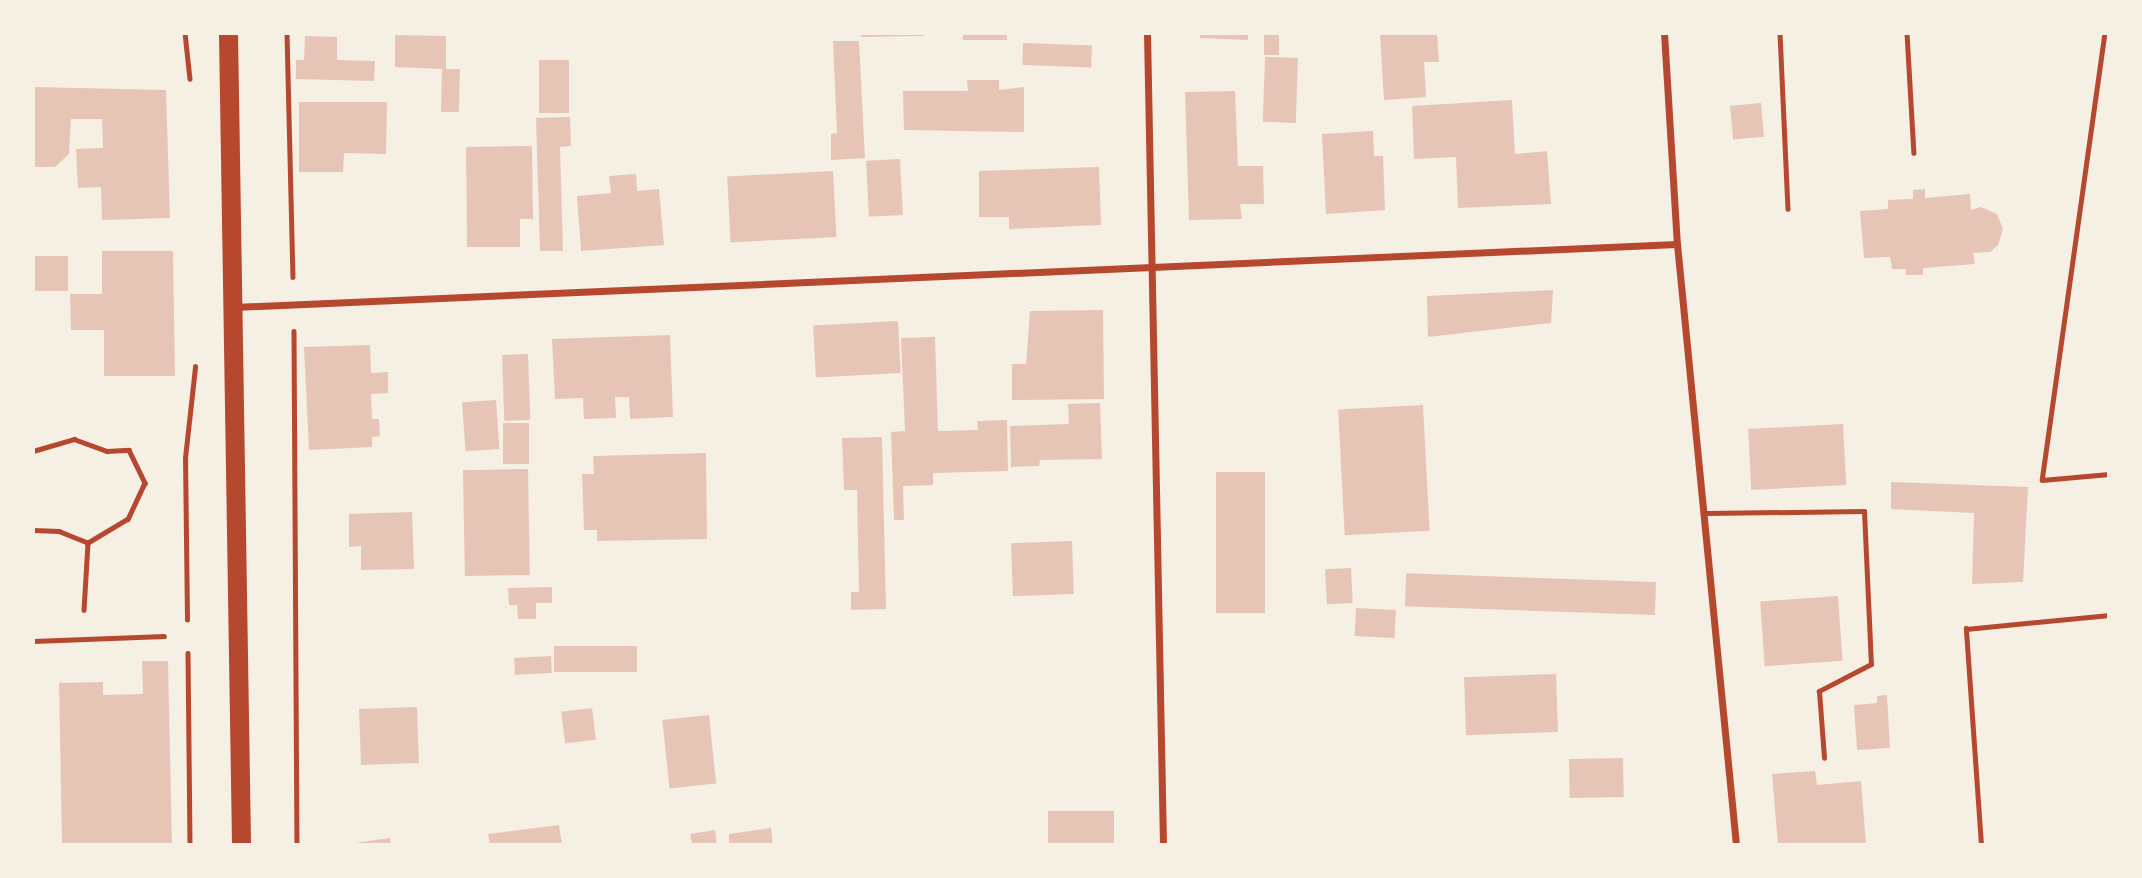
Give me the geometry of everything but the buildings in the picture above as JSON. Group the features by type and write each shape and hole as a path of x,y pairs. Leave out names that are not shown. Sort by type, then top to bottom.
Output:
{"highway":[{"path":"228,33 241,845"}],"street":[{"path":"1147,33 1163,845"},
{"path":"1664,33 1677,244 1706,513 1736,845"},
{"path":"233,307 293,307 1677,244"}],"lane":[{"path":"1706,513 1864,511 1871,664 1819,691 1824,758"},
{"path":"33,641 164,636"}],"path":[{"path":"185,33 192,92"},
{"path":"287,33 293,307 297,845"},
{"path":"1780,33 1788,209"},
{"path":"1907,33 1914,153"},
{"path":"2105,33 2042,480 2109,474"},
{"path":"187,622 185,458 196,359"},
{"path":"33,451 74,439 107,451 130,450 136,458 145,483 140,500 128,519 88,543"},
{"path":"33,530 59,531 88,543"},
{"path":"82,639 88,543"},
{"path":"1981,845 1966,629 2109,615"},
{"path":"188,650 190,845"}]}
